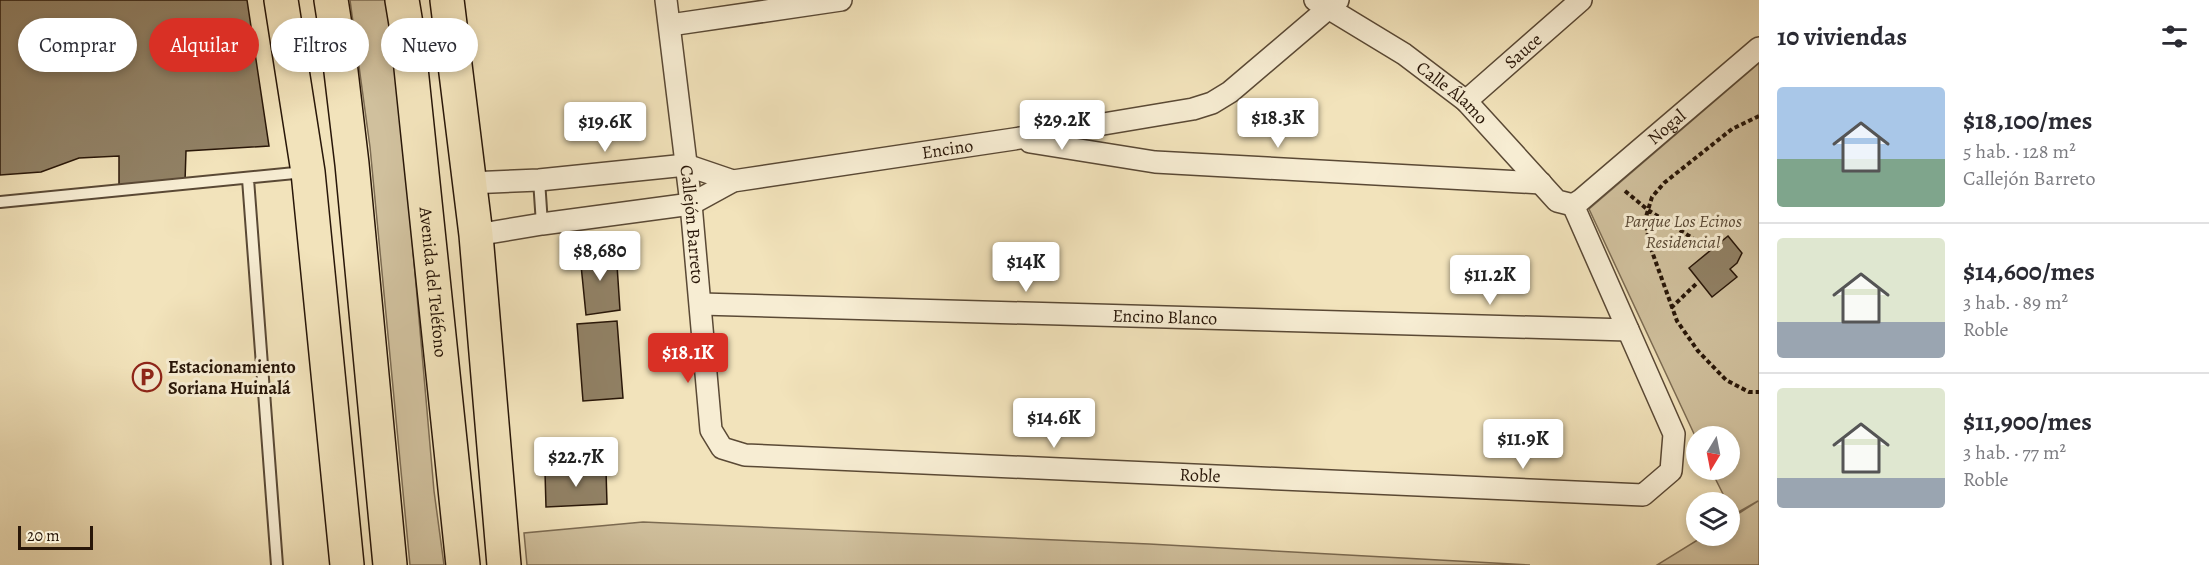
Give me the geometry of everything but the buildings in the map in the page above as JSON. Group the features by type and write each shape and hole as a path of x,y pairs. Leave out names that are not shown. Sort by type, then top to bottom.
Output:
{"main road":[{"path":"281,0 308,172 347,562 390,561 350,153 331,0"},
{"path":"405,15 449,12 476,235 504,557 463,559"},
{"name":"Avenida del Teléfono","path":"405,15 463,559"}],"street":[{"name":"Callejón Barreto","path":"666,0 691,204 711,429 722,448"},
{"path":"670,25 841,0"},
{"name":"Sauce","path":"1466,101 1581,0"},
{"name":"Calle Álamo","path":"1327,3 1404,54 1466,101 1557,201 1573,205"},
{"name":"Encino","path":"476,235 691,204 733,181 1014,139 1193,109 1212,103 1230,92 1327,3"},
{"name":"Nogal","path":"1573,205 1759,48"},
{"path":"1014,139 1155,162 1541,183"},
{"name":"Encino","path":"469,183 539,180 686,165 733,181"},
{"path":"1573,205 1628,330"},
{"name":"Encino Blanco","path":"701,304 1628,330"},
{"name":"Roble","path":"722,448 745,455 1643,495 1671,471 1674,434 1628,330"}],"lane":[{"path":"0,202 308,172"},
{"path":"248,179 278,565"},
{"path":"539,180 542,224"}],"path":[{"path":"1759,116 1732,129 1664,183 1652,197 1645,220 1650,246 1677,321 1698,351 1726,380 1749,392 1759,392"},
{"path":"1618,185 1633,200 1706,246"},
{"path":"1671,308 1696,284"}],"green space":[{"path":"350,0 386,0 388,18 381,18 381,72 395,72 402,124 434,491 444,565 410,565 370,147 360,72 369,72 369,18 352,18"},
{"name":"Parque Los Ecinos Residencial","path":"1759,63 1759,565 1657,565 1688,546 1740,546 1740,513 1758,501 1740,511 1740,492 1722,492 1716,480 1740,480 1740,426 1690,426 1589,209"},
{"path":"643,522 1149,544 1530,565 527,565 524,533"}],"place":[{"name":"Estacionamiento Soriana Huinalá","path":"147,377"}]}
